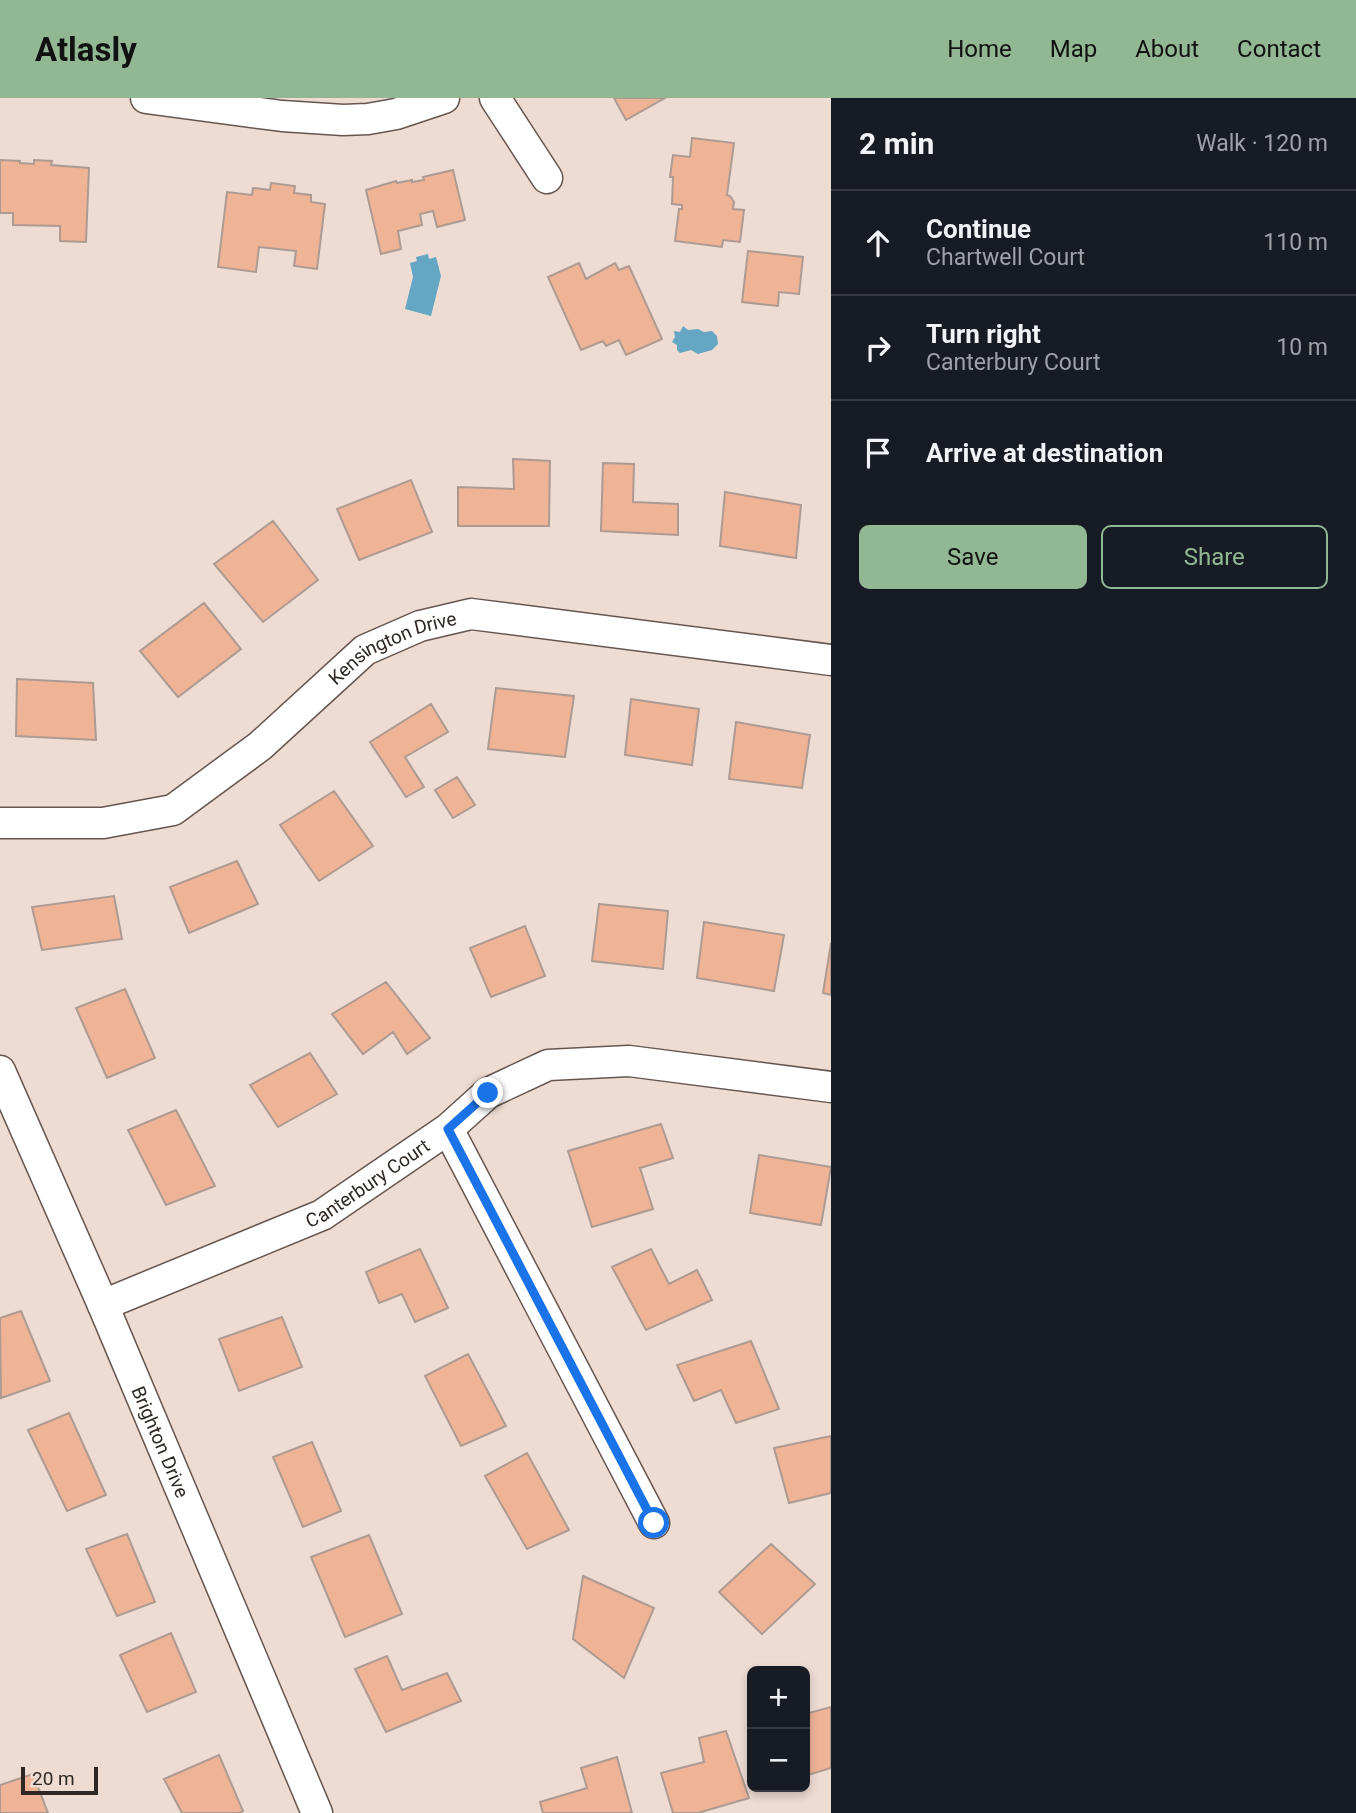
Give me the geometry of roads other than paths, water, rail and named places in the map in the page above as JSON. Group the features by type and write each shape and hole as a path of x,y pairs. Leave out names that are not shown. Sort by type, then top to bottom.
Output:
{"street":[{"path":"146,98 282,116 343,120 396,114 444,98"},
{"path":"495,98 547,178"},
{"name":"Kensington Drive","path":"0,823 103,823 173,810 260,746 365,650 420,625 471,614 831,660"},
{"name":"Canterbury Court","path":"103,1305 322,1215 448,1129 488,1093 548,1065 629,1061 831,1087"},
{"name":"Brighton Drive","path":"0,1071 103,1305 317,1813"},
{"path":"448,1129 654,1523"}],"water":[{"path":"428,254 429,259 436,257 441,276 431,316 405,309 413,277 410,263 417,261 416,257"},
{"path":"683,326 688,330 712,331 717,336 718,344 712,350 698,354 691,350 680,353 677,345 672,342 674,331 680,332"}]}
